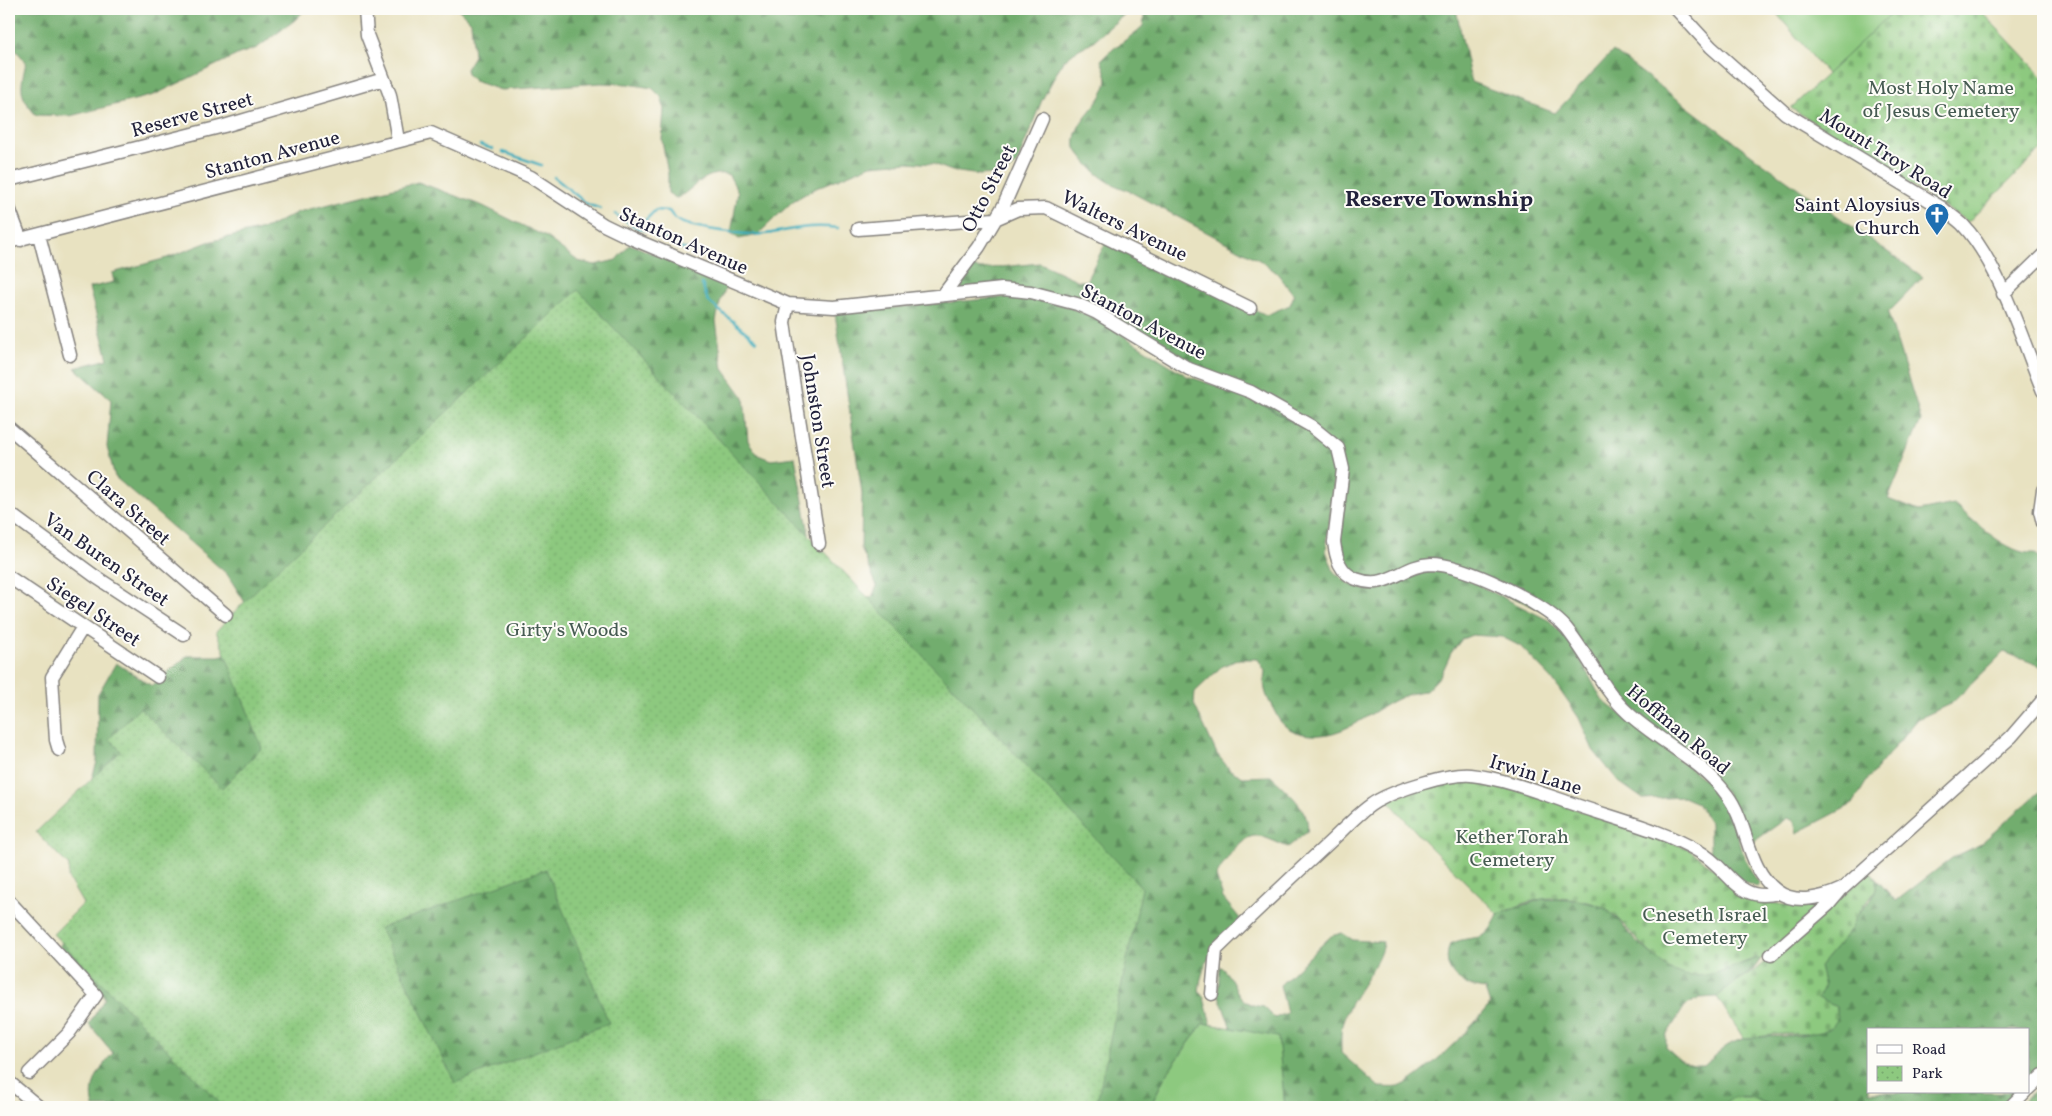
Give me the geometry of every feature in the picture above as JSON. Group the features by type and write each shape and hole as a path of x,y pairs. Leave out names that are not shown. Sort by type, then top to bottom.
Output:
{"street":[{"path":"365,9 367,35 384,78 398,140"},
{"name":"Mount Troy Road","path":"1676,9 1711,47 1785,113 1942,208 1962,225 1981,248 2003,294 2043,392"},
{"name":"Reserve Street","path":"9,180 224,126 384,78"},
{"name":"Otto Street","path":"943,295 979,247 1004,205 1042,119"},
{"name":"Stanton Avenue","path":"15,241 398,140 431,133 531,177 604,225 633,240 788,304 834,307 1002,289 1031,292 1077,304 1097,313 1189,369 1250,392 1273,403 1326,436 1338,448"},
{"path":"9,208 15,241"},
{"name":"Walters Avenue","path":"858,229 995,219 1018,208 1046,208 1250,308"},
{"path":"39,235 70,355"},
{"path":"2003,294 2043,255"},
{"name":"Johnston Street","path":"788,304 784,322 819,544"},
{"name":"Clara Street","path":"9,428 226,615"},
{"name":"Hoffman Road","path":"1338,448 1343,469 1334,542 1339,564 1345,572 1368,584 1381,582 1420,566 1440,566 1466,571 1522,597 1553,615 1577,644 1607,692 1629,714 1709,774 1727,794 1741,819 1758,869 1778,893"},
{"path":"2043,490 2040,511 2043,523"},
{"name":"Van Buren Street","path":"9,513 96,577 184,635"},
{"name":"Siegel Street","path":"9,577 158,677"},
{"path":"54,743 52,678 83,627"},
{"path":"1771,955 2011,737 2043,700"},
{"name":"Irwin Lane","path":"1212,994 1216,950 1280,888 1376,801 1449,776 1470,775 1504,782 1613,818 1647,827 1674,837 1709,857 1742,890 1754,895 1767,896 1778,893"},
{"path":"1778,893 1804,899 1816,898 1842,889"},
{"path":"9,901 96,995 69,1033 29,1073"},
{"path":"2030,1087 2043,1074"},
{"path":"9,1082 39,1107"},
{"path":"2010,1107 2023,1094"}],"green space":[{"path":"9,9 306,9 295,20 257,48 239,54 154,95 70,116 36,115 23,96 22,84 26,62 9,42"},
{"path":"458,9 1138,9 1125,14 1092,42 1063,61 1042,100 1017,163 1006,173 980,175 952,171 933,164 908,162 871,165 814,189 793,201 757,235 739,239 731,233 738,192 729,175 715,174 709,176 680,197 676,198 668,193 668,174 662,140 664,107 661,97 652,88 628,84 601,83 501,90 474,81 467,74 466,69 474,56 471,22"},
{"path":"1138,9 1456,9 1471,82 1555,113 1613,51 1760,161 1923,277 1888,313 1921,420 1888,499 1919,511 1954,504 2003,543 2014,549 2034,553 2043,560 2043,667 2004,652 1952,703 1918,719 1868,779 1853,804 1797,833 1794,821 1787,818 1749,845 1727,794 1629,714 1553,615 1440,566 1368,584 1339,564 1338,448 1228,384 1097,313 1031,292 943,295 964,266 982,269 1040,263 1079,281 1086,281 1108,238 1266,315 1290,305 1294,295 1277,273 1261,261 1127,190 1110,183 1092,168 1075,148 1075,138 1078,129 1105,89 1107,78 1101,60 1143,26 1143,14"},
{"path":"1773,9 1896,9 1827,74"},
{"name":"Most Holy Name of Jesus Cemetery","path":"1896,9 1979,9 2043,77 2043,148 1968,222 1791,108"},
{"path":"418,182 483,206 546,237 578,261 595,265 616,260 630,244 727,285 720,302 716,321 723,369 744,398 748,441 758,455 771,460 795,457 811,545 853,596 872,597 877,586 861,548 862,493 835,313 1008,297 1063,305 1097,319 1187,376 1252,398 1320,439 1331,451 1336,464 1326,551 1334,572 1349,584 1365,590 1378,590 1425,572 1441,571 1456,574 1550,621 1572,644 1602,700 1712,785 1729,806 1744,856 1760,884 1758,887 1744,882 1710,851 1710,823 1697,803 1683,797 1643,799 1619,782 1593,750 1579,718 1552,679 1520,646 1502,637 1472,635 1462,639 1451,653 1441,675 1426,691 1394,700 1350,726 1334,733 1317,735 1299,733 1282,724 1266,694 1264,684 1265,671 1258,659 1239,659 1221,667 1195,692 1194,704 1217,754 1230,770 1243,777 1271,776 1302,809 1308,824 1307,832 1288,847 1258,836 1251,837 1233,850 1216,876 1223,898 1242,921 1213,952 1204,970 1199,992 1204,998 1211,1024 1203,1023 1164,1078 1150,1107 94,1107 92,1092 96,1078 103,1065 113,1053 89,1024 105,998 59,946 89,918 72,841 97,762 98,694 116,663 152,686 187,656 219,656 236,651 246,604 227,574 115,477 107,447 111,400 75,368 108,359 89,288 114,282 112,273 167,258 208,242 267,228 298,212"},
{"name":"Girty's Woods","path":"578,290 1142,888 1096,1107 224,1107 53,934 83,904 68,878 69,866 36,832 121,751 109,739 140,708 222,788 262,748 216,631 268,578","holes":["546,869 609,1023 455,1083 380,928"]},
{"name":"Kether Torah Cemetery","path":"1471,781 1526,792 1687,848 1752,899 1784,905 1826,903 1760,960 1757,958 1712,974 1693,976 1679,974 1666,966 1609,911 1589,902 1548,898 1531,901 1498,914 1425,842 1388,800 1429,787"},
{"path":"2043,789 2043,1068 2030,1081 2030,1028 1867,1028 1867,1094 2017,1094 2003,1107 1774,1107 1746,1096 1740,1096 1727,1101 1719,1107 1285,1107 1278,1037 1231,1028 1218,993 1220,966 1246,1002 1264,1007 1275,1018 1287,1013 1280,985 1331,936 1342,933 1353,940 1383,942 1372,970 1344,1018 1341,1031 1341,1053 1379,1087 1398,1087 1407,1083 1432,1064 1461,1037 1490,1004 1485,989 1460,981 1450,969 1448,954 1450,944 1484,935 1489,931 1498,914 1542,899 1575,900 1602,906 1618,920 1636,941 1670,969 1701,975 1722,971 1758,958 1760,960 1753,970 1717,997 1700,998 1685,1006 1666,1036 1666,1048 1679,1060 1687,1064 1704,1066 1722,1050 1737,1041 1755,1037 1803,1035 1830,1027 1836,1019 1836,1007 1817,998 1824,987 1819,967 1851,929 1854,920 1871,899 1876,889 1876,879 1896,901 1952,858 1979,845"},
{"path":"1870,872 1876,879 1876,889 1854,920 1851,929 1819,967 1824,987 1818,998 1836,1007 1837,1017 1834,1024 1829,1029 1820,1032 1779,1034 1744,1039 1717,997 1754,971"},
{"path":"1203,1023 1279,1036 1285,1107 1150,1107 1164,1078"},
{"path":"2043,1082 2043,1107 2017,1107"},
{"path":"1733,1097 1750,1097 1774,1107 1719,1107"}],"waterway":[{"path":"480,145 493,149"},
{"path":"503,152 541,165"},
{"path":"554,177 587,204 601,209"},
{"path":"637,228 656,210 669,211 676,219 693,226 733,233 765,234 809,227 838,228"},
{"path":"615,214 637,228 654,232 679,248 701,252"},
{"path":"702,284 708,301 757,341"}],"place":[{"name":"Saint Aloysius Church","path":"1937,236"}],"district":[{"name":"Reserve Township","path":"1439,198"}],"park label":[{"name":"Cneseth Israel Cemetery","path":"1705,926"}]}
